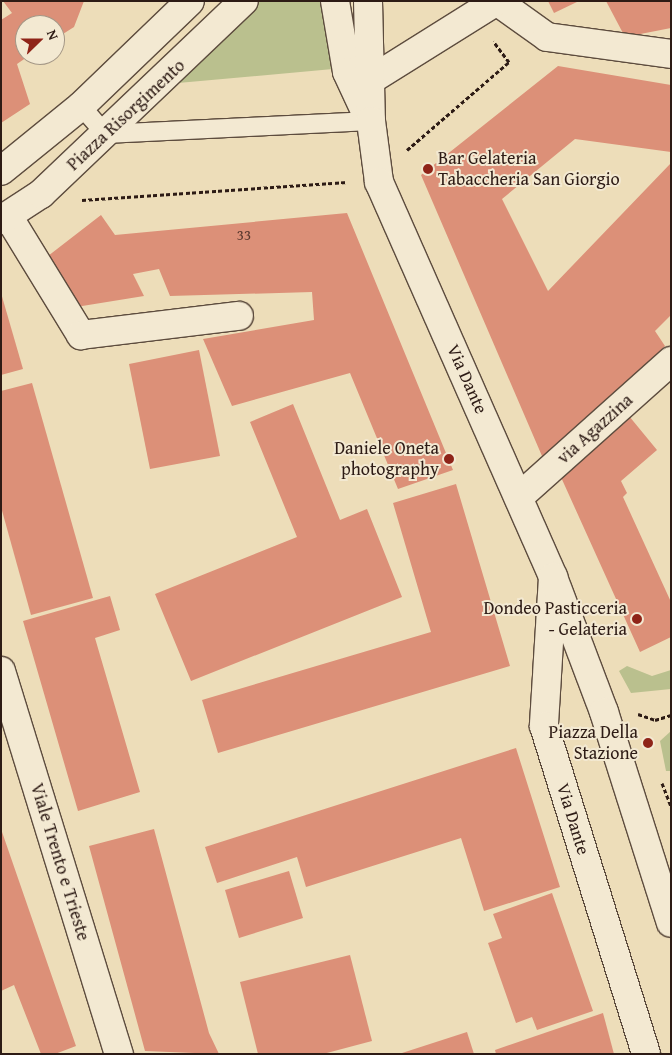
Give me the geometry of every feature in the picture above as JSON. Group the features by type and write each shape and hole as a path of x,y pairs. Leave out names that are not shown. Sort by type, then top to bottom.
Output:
{"main road":[{"path":"1,170 81,106 190,1"},
{"name":"Piazza Risorgimento","path":"4,218 41,194 244,1"},
{"path":"335,1 347,72 371,121"},
{"path":"368,1 371,121 380,182"},
{"path":"370,81 497,2 547,36 671,54"},
{"name":"Via Dante","path":"380,182 553,577 604,712 671,922"},
{"path":"4,218 81,335 239,316"},
{"name":"via Agazzina","path":"519,497 671,361"},
{"name":"Via Dante","path":"553,577 544,726 646,1054"},
{"name":"Viale Trento e Trieste","path":"1,671 119,1054"}],"lane":[{"path":"81,106 105,134 371,121"}],"path":[{"path":"402,155 509,62 474,17"},
{"path":"71,205 98,198 380,182"},
{"path":"630,711 655,720 671,715"},
{"path":"665,788 671,784"}],"green space":[{"path":"253,1 322,1 333,69 178,83 178,76"},
{"path":"627,666 652,676 671,670 671,689 631,693 619,671"},
{"path":"671,731 671,771 666,771 660,741"}],"building":[{"path":"3,1 84,1 74,27 65,33 65,15 15,15 15,65 17,65 30,104 1,123 1,20 12,13"},
{"path":"548,1 579,1 554,13"},
{"path":"606,1 671,1 671,28 625,37"},
{"path":"558,66 671,85 671,152 575,139 502,199 548,291 671,163 671,315 655,331 665,346 545,463 421,175"},
{"path":"347,213 453,470 398,489 350,373 232,406 203,339 314,320 312,292 170,296 159,269 133,274 144,296 76,307 48,256 101,215 115,235"},
{"path":"1,293 23,369 1,375"},
{"path":"199,350 220,456 150,469 129,364"},
{"path":"32,383 93,598 31,615 1,507 1,391"},
{"path":"293,404 340,520 367,509 402,597 191,681 155,594 297,537 250,422"},
{"path":"629,416 657,450 621,481 627,493 623,497 671,602 671,637 640,652 560,475"},
{"path":"456,484 510,666 218,753 202,700 431,632 393,503"},
{"path":"110,596 120,630 95,638 140,792 78,811 23,621"},
{"path":"516,748 560,887 484,911 461,838 306,887 297,857 217,883 205,847"},
{"path":"1,829 76,1046 55,1054 41,1054 14,985 1,991"},
{"path":"154,829 209,1033 219,1054 145,1051 89,846"},
{"path":"289,871 303,918 239,938 225,890"},
{"path":"552,893 593,1011 537,1030 532,1017 516,1023 488,943 502,938 493,914"},
{"path":"350,955 372,1041 323,1054 258,1054 240,982"},
{"path":"603,1013 614,1054 496,1054 495,1050"},
{"path":"467,1032 474,1054 402,1054 402,1053"}],"place":[{"name":"Bar Gelateria Tabaccheria San Giorgio","path":"428,169"},
{"name":"Daniele Oneta photography","path":"449,459"},
{"name":"Dondeo Pasticceria - Gelateria","path":"637,619"},
{"name":"Piazza Della Stazione","path":"648,743"}]}
